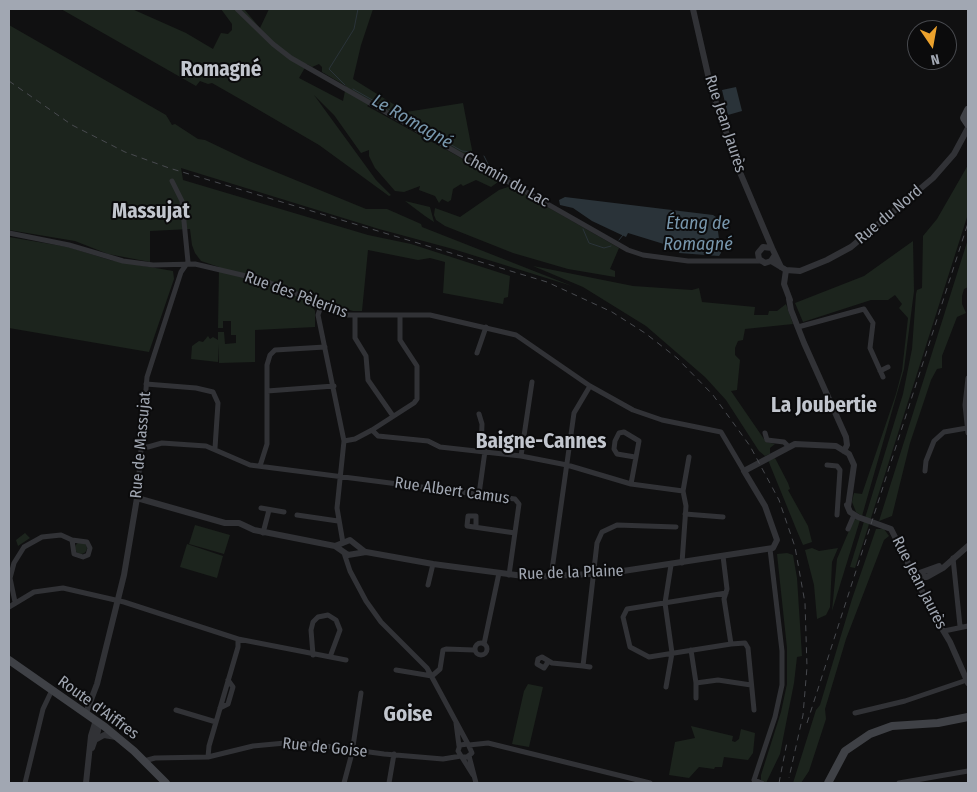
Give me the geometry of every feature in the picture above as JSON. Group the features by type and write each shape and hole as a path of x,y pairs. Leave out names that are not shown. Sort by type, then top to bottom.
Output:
{"main road":[{"path":"968,110 964,118 968,126"},
{"name":"Route d'Aiffres","path":"9,660 97,721 144,761 166,783"},
{"path":"828,783 846,750 870,734 892,726 938,723 968,717"}],"street":[{"name":"Chemin du Lac","path":"237,9 272,44 291,58 628,250 649,256 688,261 746,259 761,261"},
{"name":"Rue Jean Jaurès","path":"693,9 711,88 739,170 767,236 768,247 773,258"},
{"name":"Rue du Nord","path":"784,268 800,270 827,260 851,247 871,232 933,178 954,154 968,126"},
{"path":"172,181 182,201 188,265"},
{"name":"Rue des Pèlerins","path":"9,233 69,245 123,261 153,265 201,265 263,280 321,306 355,316 438,316 523,338 590,386 633,410 662,420 704,427 724,434 744,471"},
{"path":"768,247 758,253 761,261 773,258 784,268 784,280 789,299 795,310 798,325 846,436 847,445 844,451"},
{"name":"Chemin du Lac","path":"746,259 758,253"},
{"name":"Rue de Massujat","path":"86,713 94,693 128,560 137,498 146,384 181,272 188,265"},
{"path":"321,306 318,315 344,441 338,521 342,548 353,576 366,601 381,622 408,648 432,676 469,744 473,775"},
{"path":"798,325 864,309 873,323 870,346 883,377"},
{"path":"344,441 356,439 414,403 417,395 418,366 400,340 400,315"},
{"path":"355,316 354,338 366,356 368,380 393,416"},
{"path":"477,354 486,327"},
{"path":"260,466 268,440 268,358 272,352 325,347"},
{"path":"880,371 888,367"},
{"path":"925,471 926,462 934,441 944,432 968,430 965,405 968,378"},
{"path":"521,456 532,382"},
{"path":"140,446 148,447 162,443 215,448 218,403 215,394 207,390 146,384"},
{"path":"267,391 334,386"},
{"path":"551,577 574,413 590,386"},
{"path":"479,414 482,424 483,451 479,494"},
{"path":"372,430 378,436 428,441 440,447 521,456 567,465 631,484 684,492"},
{"path":"631,484 639,441 624,432 619,434 615,441 614,449 618,454 635,457"},
{"path":"765,433 767,440 784,442 789,447"},
{"path":"762,783 752,782 776,717 782,685 782,651 773,548 777,540 765,506 744,471 798,443 834,446 844,451 849,454 854,462 848,507 854,515 848,529"},
{"name":"Rue Albert Camus","path":"215,448 243,464 340,478 479,494 518,501 516,533 509,575"},
{"path":"682,563 685,514 684,492 689,457"},
{"path":"827,465 837,466 840,469 837,515"},
{"path":"839,493 849,494"},
{"path":"137,498 225,523 239,523 263,532 342,548"},
{"path":"261,508 284,512"},
{"path":"263,532 268,510"},
{"path":"685,514 723,517"},
{"path":"297,515 338,521"},
{"name":"Rue Jean Jaurès","path":"854,515 891,529 944,631 967,681"},
{"path":"582,666 598,538 606,529 617,525 676,527"},
{"path":"476,527 516,533"},
{"path":"340,531 350,540 342,548"},
{"path":"15,602 10,578 14,562 24,547 36,540 53,535 65,536 72,540"},
{"name":"Rue de la Plaine","path":"350,540 366,552"},
{"path":"353,576 350,565 357,546"},
{"path":"915,576 923,578 930,576 968,546"},
{"name":"Rue de la Plaine","path":"342,548 354,554 366,552 509,575 551,577 593,575 671,565 773,548"},
{"path":"722,556 726,593 724,599 731,644"},
{"path":"915,576 953,558"},
{"path":"953,558 960,626"},
{"path":"428,585 432,564"},
{"path":"666,688 672,653 665,603 671,565"},
{"path":"432,676 440,669 446,649 474,650 478,655 484,655 487,649 484,644 499,573"},
{"path":"922,590 930,576"},
{"path":"9,607 34,592 55,588 72,589 118,601 238,639 346,660"},
{"path":"726,593 627,609 624,617 628,644 632,650 649,657 742,642 747,645 754,710"},
{"path":"313,654 311,634 313,622 318,617 328,615 334,617 340,626 330,657"},
{"path":"944,631 960,626 968,626"},
{"path":"208,757 208,746 238,639"},
{"path":"474,650 477,645 484,644"},
{"path":"691,650 696,683 696,698"},
{"path":"548,662 590,667"},
{"path":"396,670 432,676"},
{"path":"696,683 718,680 750,685"},
{"path":"855,713 905,701 967,681"},
{"path":"25,783 43,709 52,690"},
{"path":"344,783 352,751 361,693"},
{"path":"176,710 216,722"},
{"path":"90,751 98,732 97,721"},
{"path":"86,783 91,736 97,721"},
{"path":"456,723 458,749 476,783"},
{"path":"93,743 104,734 117,737"},
{"name":"Rue de Goise","path":"144,761 155,758 208,757 253,746 290,742 352,751 448,758 471,754"},
{"path":"448,758 464,743 488,743 650,783"},
{"path":"471,754 476,748 488,743"},
{"path":"389,783 394,754"},
{"path":"899,783 968,771"}],"shaded area":[{"path":"61,9 132,9 186,33 213,49 221,33 228,34 232,30 232,24 221,9 244,9 260,28 269,9 373,9 361,45 353,79 406,112 463,103 473,155 467,156 372,102 367,106 501,180 491,187 476,180 463,186 461,184 453,189 451,200 448,202 442,199 439,203 435,196 419,190 420,186 404,192 395,191 375,168 369,156 369,150 361,153 334,115 314,95 376,180 391,195 389,196 319,145 212,83 208,84 200,81 196,86","holes":["307,64 312,67 319,64 322,67 322,72 346,86 343,101 299,78"]},
{"path":"9,25 166,115 172,125 175,124 198,139 205,140 249,161 366,209 387,209 421,224 422,227 572,286 181,168 183,180 368,235 411,244 510,276 508,297 504,298 503,304 443,293 445,262 430,258 418,260 368,250 362,311 353,311 314,299 311,304 315,311 315,327 255,330 255,362 219,363 218,344 218,362 191,359 192,346 199,341 203,342 208,336 210,339 213,337 218,340 218,332 224,332 225,344 236,343 236,335 231,335 231,321 223,321 223,328 218,328 219,267 201,261 192,245 190,229 150,231 150,262 108,254 75,241 9,230"},
{"path":"968,165 968,214 855,568 850,567 903,394 912,349 916,294 917,290 922,288 923,236 937,219"},
{"path":"511,186 619,248 610,269 615,271 615,277 568,269 513,253 445,226 436,220 434,215 435,208 460,217 499,190"},
{"path":"405,201 430,207 434,222 425,216"},
{"path":"9,237 68,247 110,260 173,271 174,279 149,352 9,328"},
{"path":"968,239 968,287 964,289 962,296 962,304 966,313 957,317 942,356 942,368 937,369 931,380 910,443 892,516 879,521"},
{"path":"913,241 914,291 904,369 862,516 856,512 852,502 854,493 862,494 896,394 902,371 908,318 899,308 902,304 895,295 888,300 871,300 803,322 795,303 864,276"},
{"path":"533,266 633,286 692,290 699,288 702,302 755,307 754,315 768,315 769,311 777,311 786,304 793,324 745,329 743,340 738,341 735,348 735,355 740,360 737,390 731,391 766,442 775,444 770,448 770,454 765,456 759,451 726,400 705,377 646,326 583,287"},
{"path":"775,458 788,483 790,489 788,490 808,526 812,542 803,545 768,460"},
{"path":"854,519 860,520 832,611 837,559"},
{"path":"195,525 230,535 224,554 189,544"},
{"path":"876,529 884,529 889,536 884,540 846,639 825,709 826,719 809,771 801,783 793,783 816,710 820,705 852,599"},
{"path":"25,533 30,538 18,546 16,540"},
{"path":"83,542 86,543 86,553 79,554 76,553 75,546 76,543"},
{"path":"187,544 223,556 217,578 180,567"},
{"path":"812,548 819,551 838,548 832,562 830,607 826,615 817,619 814,585 805,550"},
{"path":"787,553 793,555 797,578 802,656 797,657 794,683 780,754 766,783 761,780 761,775 781,712 787,684 787,648 777,554"},
{"path":"528,684 543,687 529,747 512,744 524,691"},
{"path":"691,726 733,736 732,741 735,742 739,739 741,729 755,733 753,753 748,760 724,757 722,767 715,767 714,769 699,767 689,778 669,775 675,742 695,738"}],"water":[{"path":"736,87 742,111 728,115 722,90"},
{"name":"Étang de Romagné","path":"565,197 713,215 716,217 721,253 719,256 679,253 680,249 628,233 626,237 592,221 573,208 560,205 559,200"}],"waterway":[{"name":"Le Romagné","path":"345,85 329,69 354,29 358,9"},
{"name":"Le Romagné","path":"353,89 462,151 472,152"},
{"name":"Le Romagné","path":"484,156 488,164 510,178"},
{"name":"Le Romagné","path":"583,229 589,243 604,248 611,246"},
{"name":"Le Romagné","path":"619,240 623,235"}],"railway":[{"path":"9,81 72,125 125,152 169,168 547,282 612,312 645,333 677,358 713,395 750,446 779,500 795,547 805,603 807,667 803,715 789,778"},
{"path":"807,723 968,223"},
{"path":"779,783 787,742"}],"district":[{"name":"Romagné","path":"221,70"},
{"name":"Massujat","path":"151,212"},
{"name":"La Joubertie","path":"824,406"},
{"name":"Baigne-Cannes","path":"541,442"},
{"name":"Goise","path":"408,715"}]}
